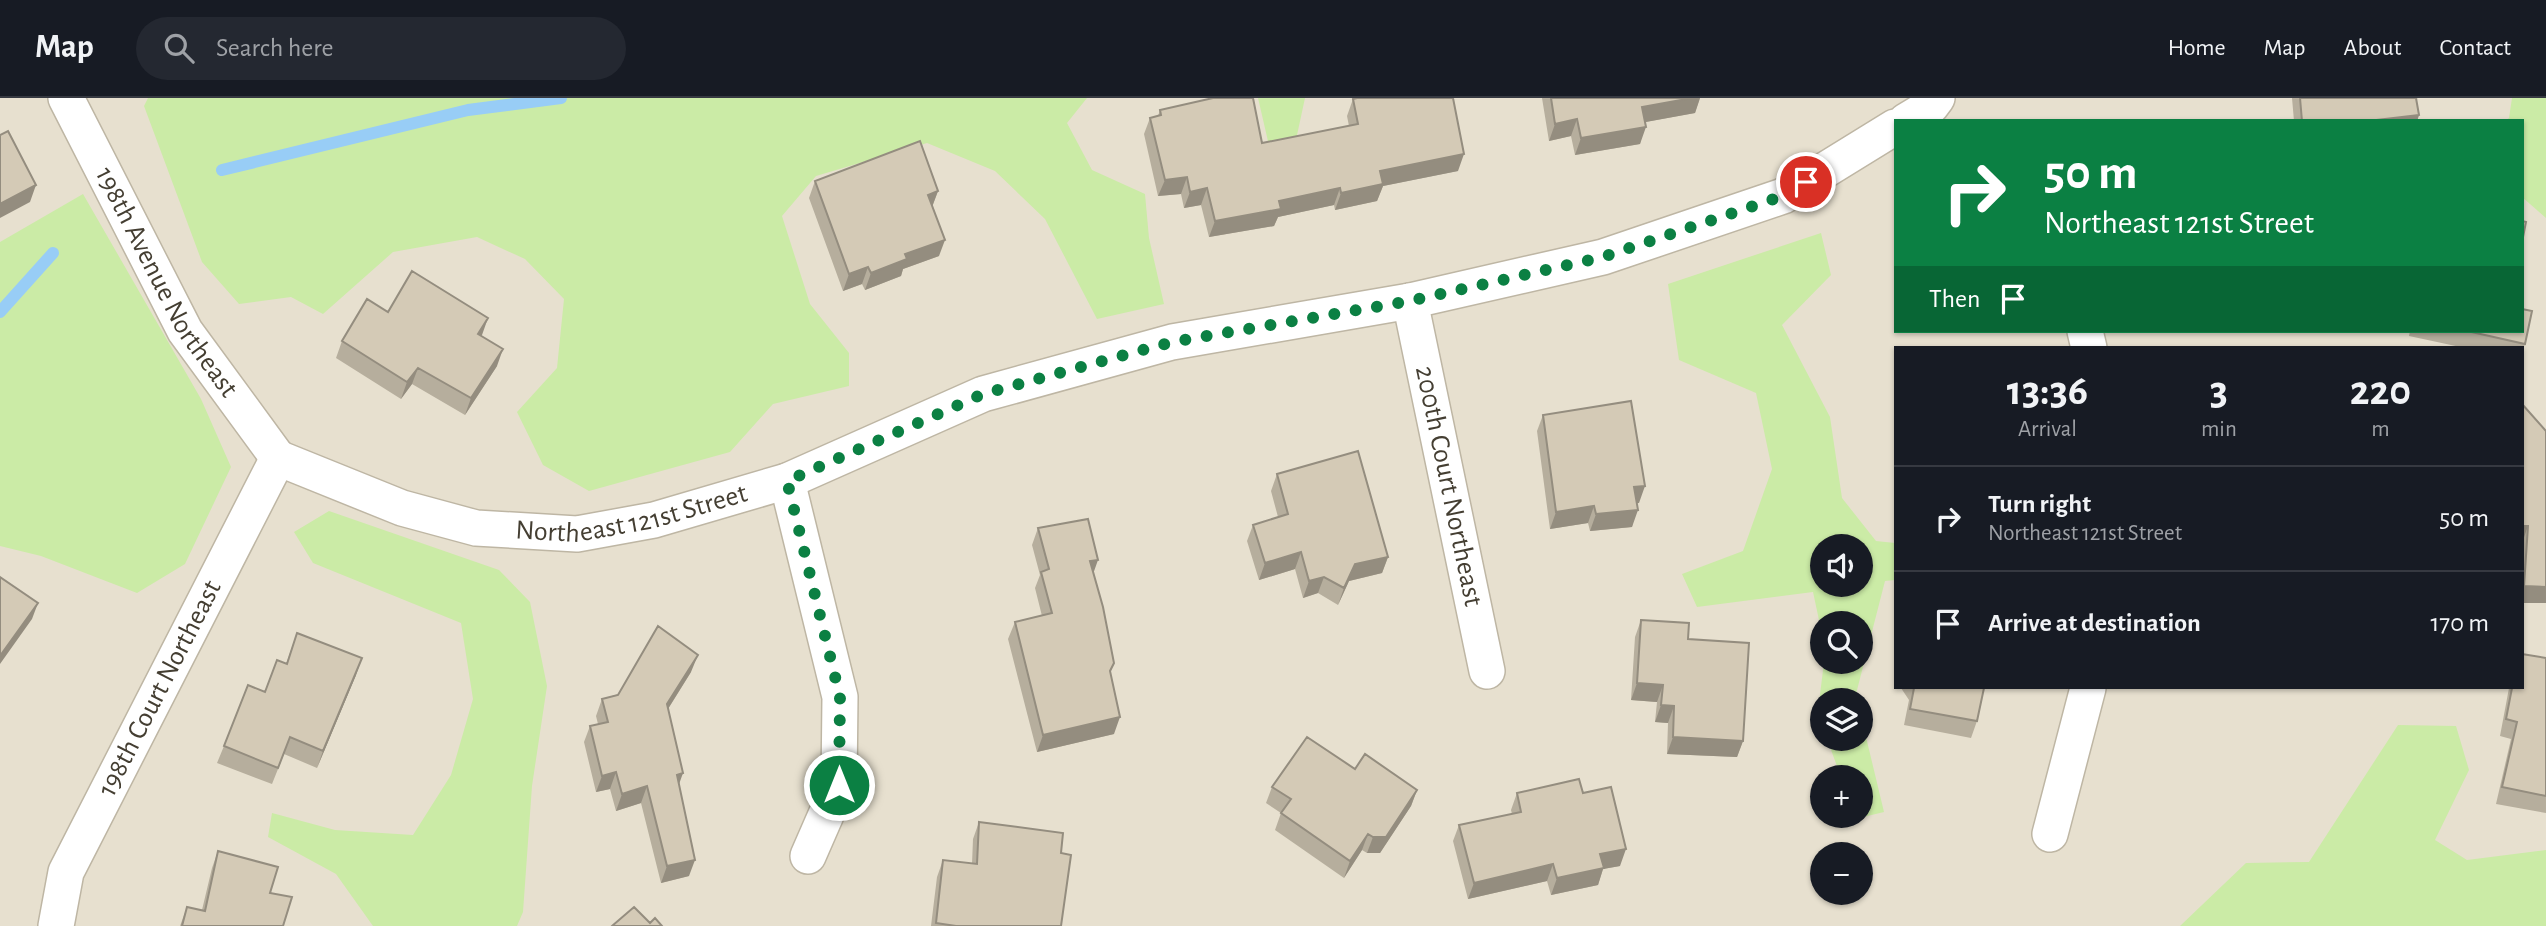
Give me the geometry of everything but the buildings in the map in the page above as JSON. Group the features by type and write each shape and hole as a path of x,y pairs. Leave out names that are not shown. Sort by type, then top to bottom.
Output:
{"street":[{"name":"198th Avenue Northeast","path":"66,98 185,331 278,458"},
{"name":"Northeast 121st Street","path":"278,458 402,508 476,528 577,534 654,520 787,481 983,394 1172,342 1410,301 1603,257 1783,196 1894,128"},
{"name":"200th Court Northeast","path":"1410,301 1487,671"},
{"name":"198th Court Northeast","path":"56,926 66,872 278,458"},
{"path":"787,481 840,697 839,785 808,856"},
{"path":"2050,834 2088,689"}],"shaded area":[{"path":"0,98 2546,98 2546,882 2321,926 0,926"}],"green space":[{"path":"148,98 1087,98 1067,123 1092,170 1145,194 1149,238 1164,304 1097,319 1045,219 995,171 927,143 816,176 782,216 810,304 849,353 849,386 773,404 730,452 589,491 543,465 517,412 557,368 564,299 525,259 477,237 393,252 323,314 291,297 239,304 202,262 144,106"},
{"path":"1258,98 1305,98 1291,163 1274,167"},
{"path":"2512,98 2546,98 2546,218 2524,199 2524,119 2509,118"},
{"path":"83,194 201,399 231,467 185,564 137,593 41,556 0,546 0,242"},
{"path":"1821,233 1831,275 1782,325 1830,417 1842,498 1870,534 1810,534 1810,592 1697,607 1682,574 1743,551 1772,469 1756,393 1679,360 1668,284"},
{"path":"329,511 499,570 530,602 547,686 532,786 523,912 517,926 373,926 336,874 268,837 272,813 335,830 413,835 451,775 473,699 461,623 313,563 294,532"},
{"path":"1873,537 1876,541 1894,543 1894,580 1885,581 1873,628 1873,611 1817,611 1814,597 1873,597"},
{"path":"1823,674 1861,674 1858,688 1821,688"},
{"path":"2398,725 2456,726 2469,770 2435,840 2467,860 2546,850 2546,926 2180,926 2246,863 2309,862"},
{"path":"1831,751 1869,751 1873,765 1837,765"},
{"path":"1873,766 1884,812 1873,815"}],"waterway":[{"path":"222,170 468,110 561,98"},
{"path":"0,312 53,253"}],"route":[{"path":"839,785 840,697 787,481 983,394 1172,342 1410,301 1603,257 1783,196 1806,182"}]}
